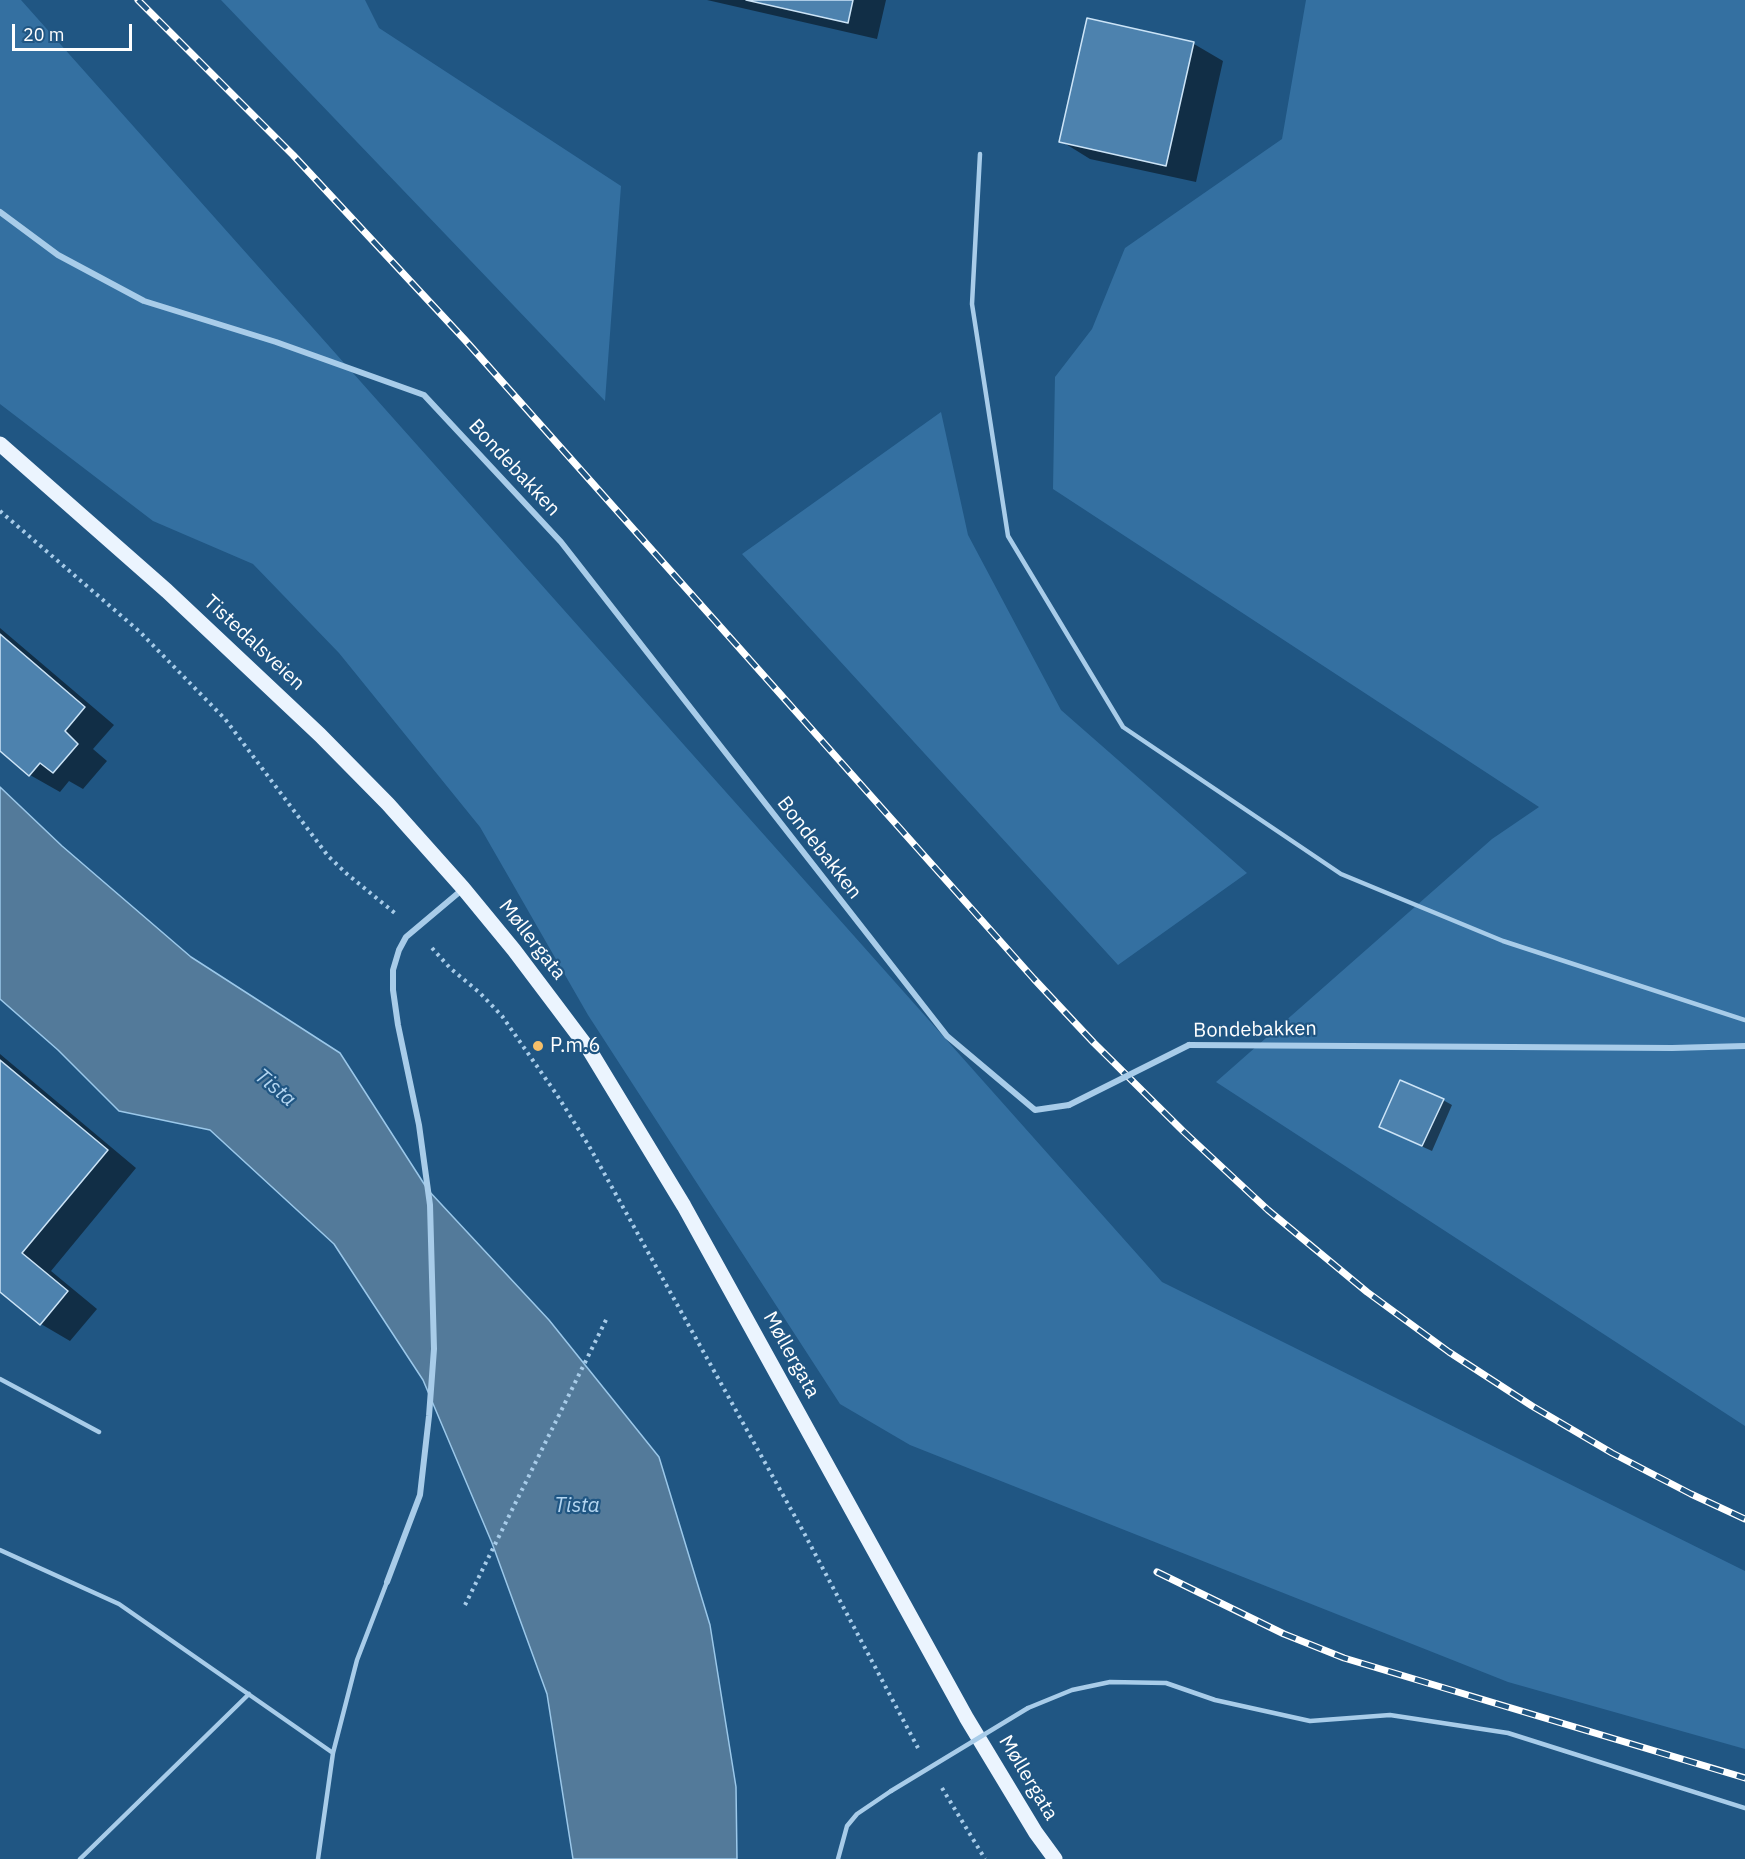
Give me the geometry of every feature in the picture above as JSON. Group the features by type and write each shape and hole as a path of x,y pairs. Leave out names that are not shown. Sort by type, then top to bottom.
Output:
{"main road":[{"name":"Tistedalsveien","path":"0,444 167,591 320,735 388,804 463,888"},
{"name":"Møllergata","path":"463,888 514,950 590,1051 637,1126 762,1346 966,1717 1036,1833 1055,1859"}],"street":[{"name":"Bondebakken","path":"0,212 58,255 144,301 276,342 424,395 561,542 779,824 947,1036 1035,1110 1069,1105 1189,1045 1672,1048 1745,1046"},
{"path":"387,1582 420,1495 434,1349 430,1205 419,1125 398,1025 393,990 393,970 406,937 463,888"}],"lane":[{"path":"980,154 972,304 1008,536 1123,727 1341,874 1503,941 1745,1020"},
{"path":"0,1379 99,1432"},
{"path":"0,1550 119,1604 333,1753"},
{"path":"318,1859 333,1753 357,1660 387,1582"},
{"path":"838,1859 847,1826 857,1814 891,1791 1028,1708 1072,1690 1110,1682 1166,1683 1215,1700 1310,1721 1389,1715 1508,1733 1745,1808"},
{"path":"80,1859 249,1694"}],"path":[{"path":"0,511 140,632 225,719 328,856 414,928 450,968 480,993 502,1016 589,1146 803,1531 922,1755"},
{"path":"465,1605 607,1318"},
{"path":"940,1785 985,1859"}],"shaded area":[{"path":"0,0 21,0 1162,1282 1745,1571 1745,1749 1508,1682 910,1445 840,1404 588,1015 480,827 339,653 253,564 153,521 0,404"},
{"path":"221,0 365,0 379,28 621,186 605,401"},
{"path":"1306,0 1745,0 1745,1426 1216,1082 1492,839 1539,807 1053,489 1055,377 1092,329 1125,248 1282,139"},
{"path":"941,412 968,535 1061,710 1247,873 1118,965 742,554"}],"water":[{"name":"Tista","path":"0,787 62,846 191,957 340,1053 428,1190 549,1320 659,1457 710,1625 736,1787 737,1859 573,1859 547,1694 492,1543 423,1380 334,1244 210,1130 119,1111 58,1050 0,999"}],"building":[{"path":"746,0 853,0 848,23"},
{"path":"1087,18 1194,42 1166,166 1059,142"},
{"path":"0,634 85,707 65,731 78,744 53,773 40,763 29,776 0,751"},
{"path":"0,1060 108,1150 22,1253 68,1291 40,1325 0,1292"},
{"path":"1400,1080 1444,1099 1422,1146 1379,1127"}],"railway":[{"path":"138,0 293,155 465,340 1034,979 1094,1043 1183,1131 1268,1210 1367,1292 1449,1352 1532,1406 1612,1453 1745,1519"},
{"path":"1157,1572 1284,1634 1344,1658 1745,1778"}],"place":[{"name":"P.m.6","path":"538,1046"}]}
